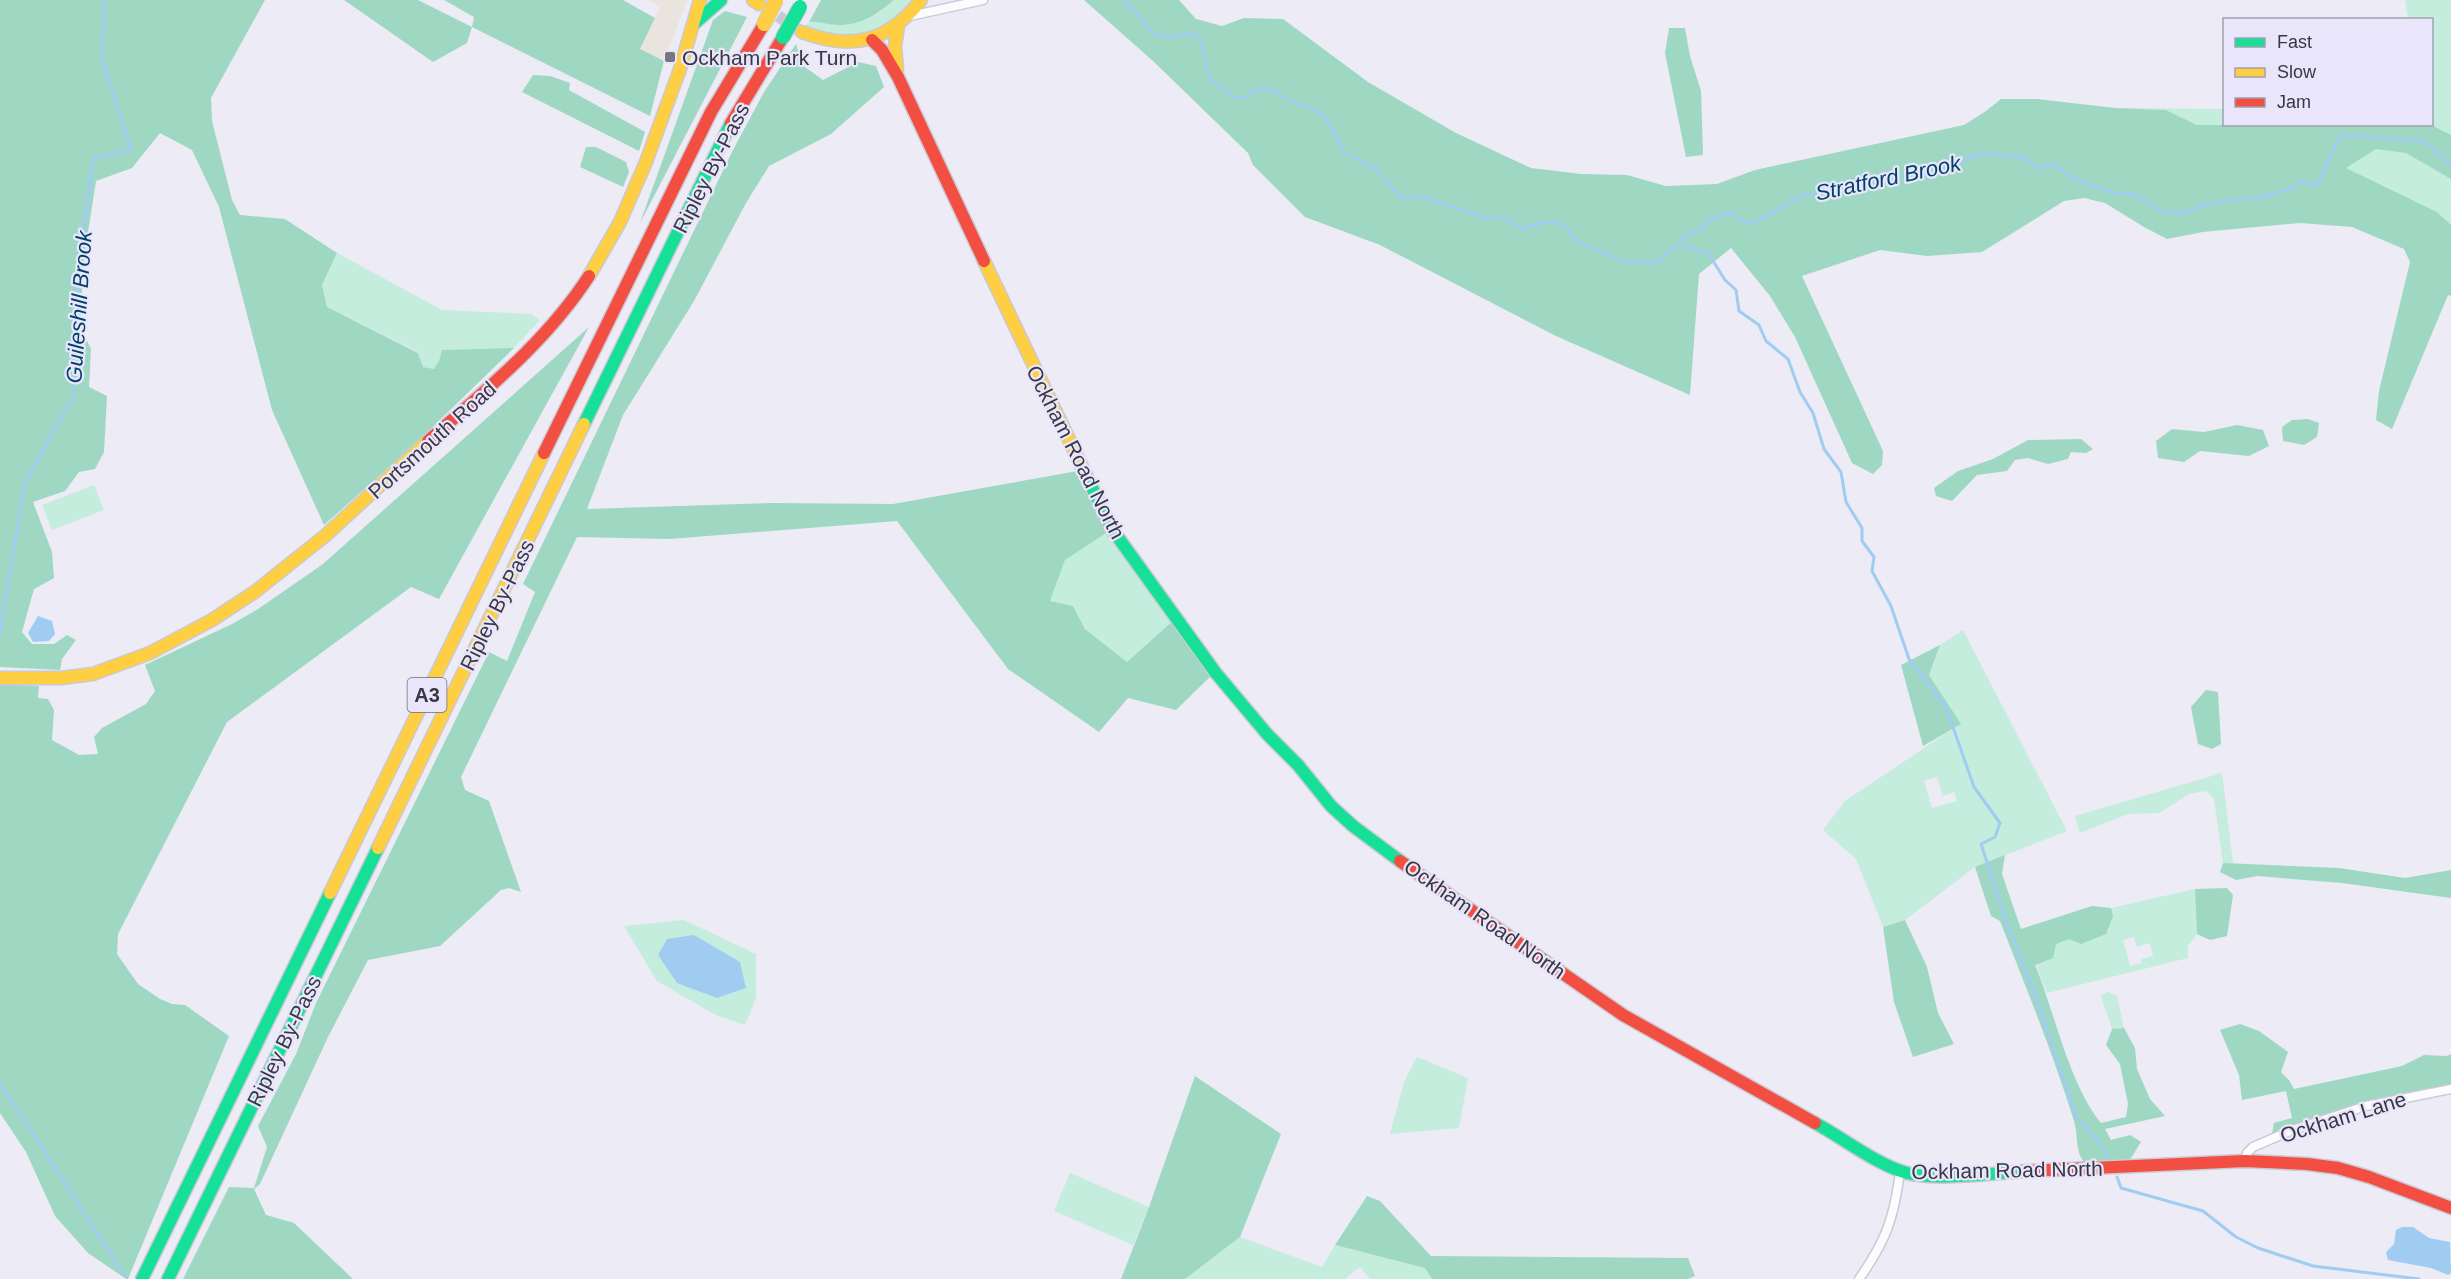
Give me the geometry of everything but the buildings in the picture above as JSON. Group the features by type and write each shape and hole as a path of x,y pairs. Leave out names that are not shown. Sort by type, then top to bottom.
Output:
{"main road":[{"name":"Portsmouth Road","path":"3,678 61,678 93,674 150,653 212,620 256,591 313,547 525,355 568,306 588,278 616,230 646,162 695,23 700,0"},
{"name":"Portsmouth Road","path":"695,23 721,0"},
{"name":"Ripley By-Pass","path":"142,1279 642,251 711,112 776,0"},
{"path":"802,32 835,42 854,43 872,40 898,26 921,0"},
{"name":"Ripley By-Pass","path":"168,1279 732,120 802,4"},
{"name":"Ockham Road North","path":"898,26 895,46 898,76"},
{"name":"Ockham Road North","path":"872,40 882,50 898,76 1038,378 1112,528 1215,672 1298,765 1331,806 1389,853 1623,1015 1702,1061 1834,1132 1900,1172 1920,1176 2245,1161 2307,1164 2338,1168 2400,1186 2451,1208"}],"street":[{"path":"910,15 979,0"},
{"name":"Ockham Lane","path":"2245,1161 2247,1153 2253,1147 2290,1131 2366,1106 2451,1089"},
{"path":"1859,1279 1878,1252 1892,1220 1900,1172"}],"shaded area":[{"path":"648,0 687,0 664,61 640,50 660,7"}],"green space":[{"path":"0,0 265,0 211,98 212,121 232,200 240,215 285,219 337,253 322,285 327,307 418,353 423,367 434,369 442,350 514,348 416,443 324,525 272,410 219,207 192,150 160,133 132,168 96,181 84,258 80,327 91,349 89,387 107,396 104,452 95,469 79,472 65,491 33,502 52,552 54,578 34,589 22,632 32,644 54,644 67,635 76,640 62,659 60,670 0,667"},
{"path":"344,0 418,0 472,27 467,43 433,62"},
{"path":"444,0 623,0 655,18 640,49 664,61 650,116 472,27 474,17"},
{"path":"821,0 894,0 875,15 847,25 809,22"},
{"path":"894,0 914,0 892,22 865,34 850,37 834,36 819,33 805,26 809,22 846,25 862,21 875,15"},
{"path":"1084,0 1179,0 1196,19 1222,26 1244,18 1283,19 1368,82 1456,133 1531,168 1581,174 1627,175 1666,186 1717,184 1755,170 1964,125 2001,99 2037,99 2115,108 2166,110 2197,125 2433,126 2451,135 2451,179 2406,153 2376,149 2346,168 2437,212 2451,225 2451,296 2448,295 2392,429 2376,420 2379,391 2410,262 2404,249 2352,227 2300,223 2203,232 2167,239 2105,203 2084,198 2064,201 1982,252 1927,256 1880,250 1802,276 1883,451 1882,465 1873,474 1852,463 1795,337 1770,296 1731,248 1699,274 1690,395 1556,336 1380,245 1305,217 1253,165 1248,153 1153,61"},
{"path":"2405,0 2451,0 2451,225 2437,212 2258,126 2433,126 2433,18 2408,18"},
{"path":"725,11 747,17 640,223 713,20"},
{"path":"1669,28 1685,28 1690,56 1701,91 1703,155 1686,157 1665,53"},
{"path":"796,44 802,65 823,80 858,62 876,66 884,87 831,134 769,166 746,203 694,301 623,415 587,509 771,503 893,504 1083,470 1112,529 1065,560 1050,601 1073,606 1085,629 1127,662 1176,618 1215,672 1176,710 1128,698 1099,732 1008,669 897,521 669,539 577,537 461,777 465,790 489,801 521,892 509,888 501,890 440,946 368,960 328,1037 260,1184 254,1189 266,1215 294,1223 353,1279 183,1279 229,1187 254,1188 267,1147 258,1126 296,1054 316,1003 489,652 507,661 535,592 523,584 733,150 764,92"},
{"path":"533,75 550,76 570,83 569,90 645,132 639,151 522,92"},
{"path":"2115,108 2223,109 2223,125 2197,125 2166,110"},
{"path":"586,147 596,147 626,162 629,172 623,187 580,167"},
{"path":"337,253 442,310 531,314 540,320 514,348 442,350 440,361 434,369 423,367 418,352 327,307 322,285"},
{"path":"589,327 439,599 411,587 227,722 118,934 117,954 138,984 160,999 172,1004 185,1005 229,1036 128,1279 126,1279 88,1253 55,1216 26,1152 0,1113 0,684 39,686 38,698 48,699 54,710 52,740 79,755 98,754 94,737 102,728 146,704 155,691 145,665 232,624 323,564"},
{"path":"2308,419 2319,423 2317,437 2304,445 2283,441 2282,427 2292,420"},
{"path":"2237,425 2263,430 2269,446 2249,456 2200,451 2184,462 2158,458 2156,441 2172,429 2204,432"},
{"path":"2081,439 2093,449 2086,453 2071,452 2068,459 2048,464 2028,458 2015,460 2007,471 1977,475 1952,501 1936,496 1934,488 1958,471 1993,459 2028,440"},
{"path":"94,485 104,510 52,530 42,505"},
{"path":"1106,532 1170,623 1127,662 1085,629 1073,606 1050,601 1065,560"},
{"path":"1963,630 2067,831 1975,867 1905,920 1883,927 1856,859 1823,830 1845,801 1960,724 1929,675 1940,645","holes":["1937,777 1943,796 1954,792 1957,801 1932,808 1924,781"]},
{"path":"1940,645 1929,675 1961,724 1923,746 1901,665"},
{"path":"2206,690 2218,692 2221,744 2212,749 2198,744 2191,707"},
{"path":"2222,773 2233,863 2223,863 2214,799 2206,791 2189,794 2159,813 2128,814 2080,833 2075,816"},
{"path":"2005,855 2002,874 2021,929 2092,906 2111,908 2113,916 2106,934 2081,944 2069,939 2056,944 2053,958 2035,965 2071,1069 2090,1107 2101,1123 2126,1117 2128,1104 2120,1064 2106,1045 2112,1029 2124,1028 2135,1048 2137,1069 2150,1099 2165,1116 2105,1129 2111,1140 2130,1135 2141,1142 2128,1163 2086,1164 2078,1149 2074,1121 2048,1046 2000,921 1991,916 1975,867"},
{"path":"2223,863 2339,868 2405,878 2451,870 2451,898 2342,883 2257,876 2236,880 2220,872"},
{"path":"2227,888 2233,895 2227,936 2210,940 2197,934 2195,889"},
{"path":"2195,889 2197,934 2188,946 2188,958 2047,993 2021,929 2092,906 2111,908","holes":["2134,937 2137,947 2150,943 2153,956 2141,959 2142,963 2130,966 2123,940"]},
{"path":"684,920 756,954 756,998 745,1025 716,1015 657,981 624,926"},
{"path":"1905,920 1927,967 1938,1013 1954,1044 1913,1057 1894,1002 1883,927"},
{"path":"2107,992 2117,996 2124,1028 2112,1029 2101,996"},
{"path":"2240,1024 2259,1031 2288,1052 2281,1072 2294,1089 2402,1066 2424,1055 2447,1056 2451,1054 2451,1086 2375,1101 2272,1134 2274,1123 2292,1118 2286,1091 2242,1100 2239,1075 2220,1030"},
{"path":"1417,1057 1468,1078 1459,1128 1390,1134 1404,1082"},
{"path":"1195,1076 1281,1134 1240,1237 1185,1279 1121,1279 1149,1207"},
{"path":"1070,1173 1149,1207 1133,1245 1054,1211"},
{"path":"1367,1196 1380,1201 1431,1256 1688,1258 1695,1276 1688,1279 1432,1279 1425,1268 1335,1245"},
{"path":"1240,1237 1322,1267 1335,1245 1425,1268 1432,1279 1370,1279 1360,1267 1345,1279 1185,1279"}],"water":[{"path":"38,616 52,621 55,634 49,641 33,642 28,633"},
{"path":"694,935 740,962 746,988 717,998 677,983 658,955 667,939"},
{"path":"2402,1227 2413,1227 2429,1238 2450,1242 2451,1273 2448,1275 2431,1268 2388,1260 2386,1252 2394,1244 2396,1230"}],"waterway":[{"name":"Guileshill Brook","path":"0,634 25,482 74,396 79,256 94,158 131,150 102,59 105,0"},
{"name":"Stratford Brook","path":"1126,0 1125,4 1156,35 1174,36 1191,33 1200,38 1210,79 1234,98 1244,98 1257,90 1274,90 1288,100 1318,112 1329,123 1343,152 1373,167 1402,198 1420,196 1484,217 1507,219 1522,229 1544,222 1558,222 1568,229 1575,240 1622,261 1656,262 1679,244 1683,237 1704,227 1708,219 1733,213 1744,222 1755,222 1804,195 1896,179 1919,167 1946,168 1977,155 1991,154 2024,158 2039,168 2054,164 2073,179 2115,193 2134,194 2161,211 2185,213 2206,204 2259,197 2293,188 2302,181 2317,186 2340,135 2424,141 2451,165"},
{"path":"1679,244 1708,253 1725,280 1736,290 1739,311 1759,325 1766,341 1788,359 1800,392 1813,413 1824,449 1841,472 1846,502 1862,528 1862,541 1874,557 1872,571 1891,606 1909,659 1946,707 1974,787 2000,823 1995,837 1981,844 2076,1117 2100,1143 2111,1163"},
{"name":"Guileshill Brook","path":"0,1083 125,1276"},
{"path":"2117,1177 2121,1188 2203,1211 2236,1237 2258,1248 2313,1266 2419,1279"}],"tunnel":[{"path":"763,6 802,32"}],"traffic: fast":[{"path":"695,23 721,0"},
{"path":"783,37 800,7"},
{"path":"584,424 731,123"},
{"path":"1083,469 1112,529 1215,672 1267,734 1298,765 1331,806 1353,826 1400,861"},
{"path":"168,1279 378,848"},
{"path":"142,1279 330,893"},
{"path":"1815,1123 1872,1158 1907,1173 1949,1176 2027,1171"}],"traffic: slow":[{"path":"589,276 620,222 646,162 680,69 700,0"},
{"path":"753,0 759,4"},
{"path":"764,24 776,0"},
{"path":"802,32 837,41 868,39 896,25 921,0"},
{"path":"897,70 895,46 898,26"},
{"path":"984,261 1083,469"},
{"path":"378,848 584,424"},
{"path":"0,678 61,678 93,674 150,653 212,620 256,591 326,535 428,441"},
{"path":"330,893 544,453"}],"traffic: jam":[{"path":"544,453 711,112 764,24"},
{"path":"731,123 783,37"},
{"path":"872,40 882,50 898,77 984,261"},
{"path":"428,441 493,384 535,343 572,300 589,276"},
{"path":"1400,861 1623,1015 1815,1123"},
{"path":"2027,1171 2245,1161 2307,1164 2338,1168 2369,1177 2451,1208"}],"place":[{"name":"Ockham Park Turn","path":"670,57"}]}
